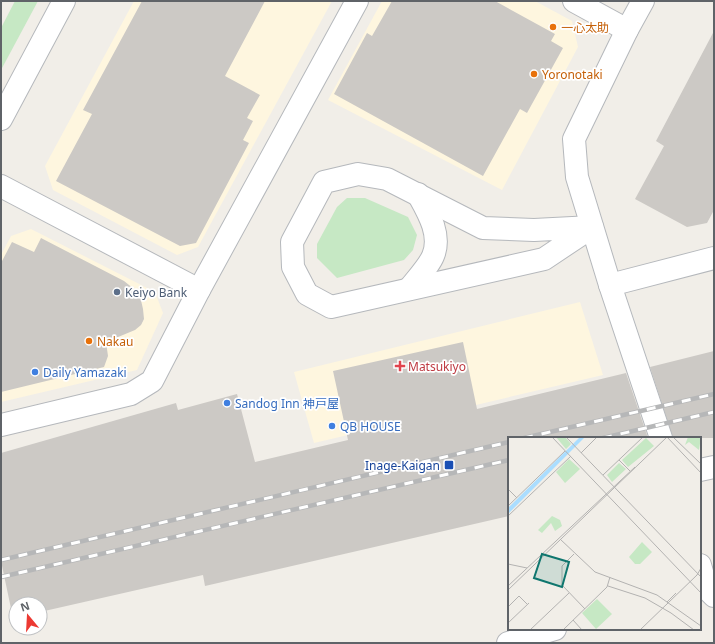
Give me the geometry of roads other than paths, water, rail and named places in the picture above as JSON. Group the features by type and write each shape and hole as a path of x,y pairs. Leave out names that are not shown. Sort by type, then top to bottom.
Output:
{"street":[{"path":"1,119 64,1"},
{"path":"1,425 131,394 152,381 199,290 357,1"},
{"path":"574,1 627,30"},
{"path":"643,1 627,30 574,139 577,177 610,284 661,437"},
{"path":"358,174 387,179 483,228 534,230 592,228 544,259 331,307 307,294 293,267 292,242 324,182 358,174"},
{"path":"1,186 199,290"},
{"path":"409,289 433,256 436,243 434,229 428,212 418,194"},
{"path":"610,284 714,258"},
{"path":"701,470 714,467"},
{"path":"701,569 707,591"},
{"path":"508,643 551,630"}],"railway":[{"path":"528,437 714,394"},
{"path":"607,437 714,412"},
{"path":"1,560 508,442"},
{"path":"1,577 508,460"}],"place":[{"name":"一心太助","path":"553,27"},
{"name":"Yoronotaki","path":"534,74"},
{"name":"Keiyo Bank","path":"117,292"},
{"name":"Nakau","path":"89,341"},
{"name":"Matsukiyo","path":"400,366"},
{"name":"Daily Yamazaki","path":"35,372"},
{"name":"Sandog Inn 神戸屋","path":"227,403"},
{"name":"QB HOUSE","path":"332,426"},
{"name":"Inage-Kaigan","path":"449,465"}]}
